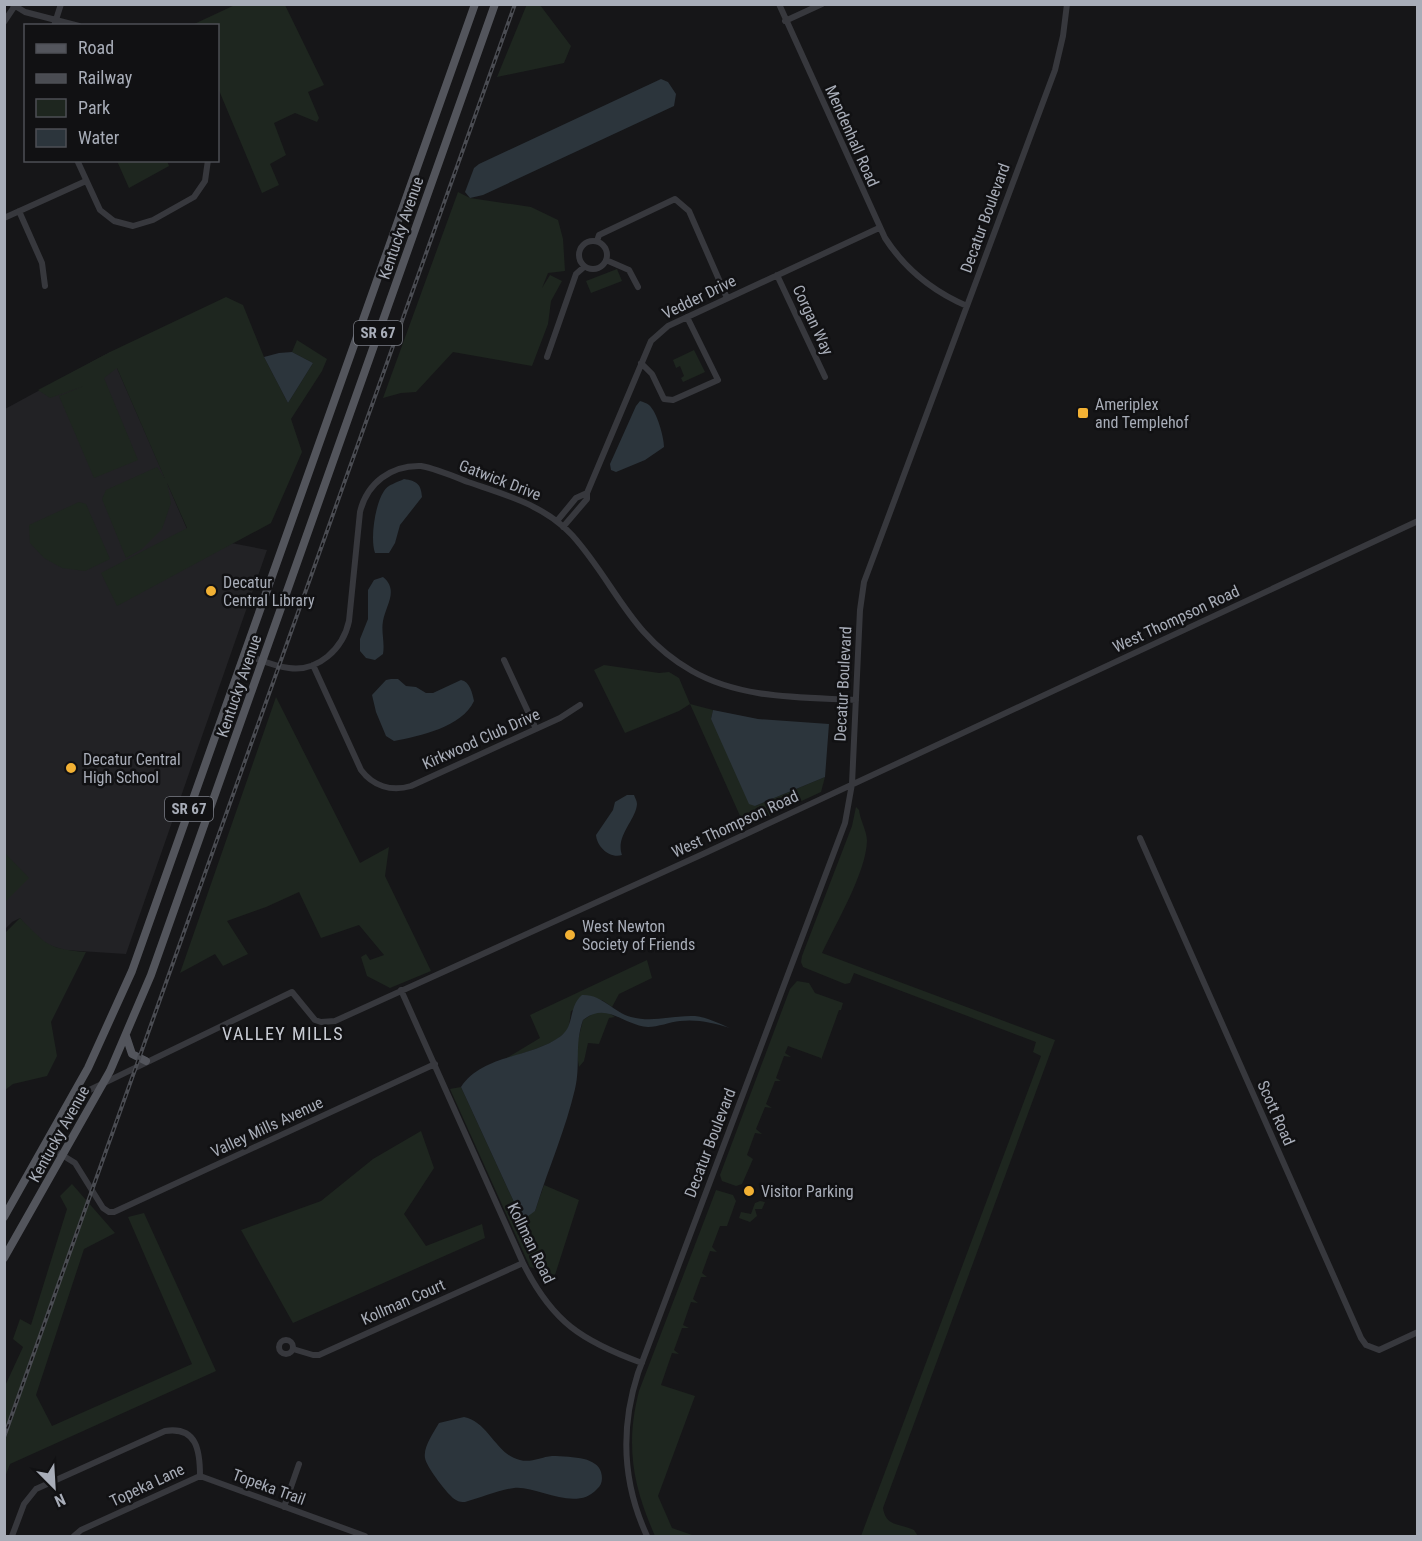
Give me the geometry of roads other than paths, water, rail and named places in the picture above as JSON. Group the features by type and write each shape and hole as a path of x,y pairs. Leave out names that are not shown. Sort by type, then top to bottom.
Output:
{"main road":[{"name":"Kentucky Avenue","path":"4,1217 73,1098 102,1040 132,971 475,4"},
{"name":"Kentucky Avenue","path":"4,1257 104,1082 126,1036 161,949 495,4"},
{"path":"126,1036 132,1054 146,1061"}],"street":[{"path":"4,22 13,6 54,22 61,4"},
{"name":"Mendenhall Road","path":"779,4 879,228 891,248 912,272 935,290 967,306"},
{"path":"785,21 822,4"},
{"name":"Decatur Boulevard","path":"642,1363 843,829 852,784 860,610 864,582 1055,70 1064,33 1067,4"},
{"path":"78,162 100,210 120,224 132,226 146,224 189,200 201,189 207,177 208,162"},
{"path":"4,218 86,181"},
{"path":"597,241 599,235 606,231 675,199 689,211 726,298"},
{"path":"19,211 42,263 45,286"},
{"name":"Vedder Drive","path":"563,527 587,498 587,493 641,363 651,341 660,332 726,298 879,228"},
{"path":"588,241 597,241 606,250 606,260 597,269 584,267 579,259 581,246 588,241"},
{"path":"606,260 629,270 638,287"},
{"path":"547,357 576,274 584,267"},
{"name":"Corgan Way","path":"777,275 825,377"},
{"path":"641,363 652,374 664,399 673,400 718,380 687,317"},
{"name":"Gatwick Drive","path":"313,665 326,658 337,648 346,631 362,507 373,485 386,475 408,466 428,468 523,501 557,521 582,548 638,627 660,649 691,670 717,682 751,692 856,700"},
{"name":"Vedder Drive","path":"557,521 576,498 587,493"},
{"name":"West Thompson Road","path":"73,1098 292,992 310,1016 321,1022 335,1021 704,854 1418,521"},
{"path":"244,654 287,668 313,665"},
{"path":"504,660 536,729"},
{"name":"Kirkwood Club Drive","path":"313,665 360,768 373,782 391,788 411,786 569,714 580,705"},
{"name":"Scott Road","path":"1140,838 1361,1338 1366,1345 1379,1350 1418,1332"},
{"name":"Kollman Road","path":"401,990 523,1263 545,1301 572,1329 606,1350 642,1363"},
{"name":"Valley Mills Avenue","path":"63,1154 77,1164 103,1208 109,1212 117,1211 435,1064"},
{"path":"46,1145 63,1154"},
{"name":"Kollman Court","path":"293,1349 319,1355 523,1263"},
{"path":"642,1363 629,1405 625,1449 631,1492 647,1536"},
{"path":"12,1536 30,1495 41,1487 165,1431 179,1431 193,1439 199,1453 200,1476"},
{"path":"284,1507 299,1464"},
{"name":"Topeka Trail","path":"200,1476 363,1536"},
{"name":"Topeka Lane","path":"74,1536 81,1530 200,1476"}],"water":[{"path":"661,79 668,82 676,94 674,106 483,195 470,198 465,192 474,168 479,164"},
{"path":"292,352 313,363 288,403 264,357"},
{"path":"640,401 648,404 655,413 664,447 645,460 616,472 611,470 610,464"},
{"path":"404,479 418,484 422,497 400,525 395,543 389,553 375,553 373,531 381,497 388,487"},
{"path":"383,577 388,582 391,592 383,621 383,654 375,660 366,658 360,651 360,639 368,619 368,590 374,580"},
{"path":"398,679 406,686 416,687 426,693 433,693 461,680 469,685 474,701 460,718 450,724 428,733 394,741 386,736 372,695 386,680"},
{"path":"713,710 758,719 829,724 825,777 755,806 749,804 711,719"},
{"path":"627,795 634,795 637,803 636,810 621,841 622,855 617,856 609,854 602,848 596,835 613,810 615,802"},
{"path":"582,995 596,997 625,1015 639,1019 695,1016 730,1028 693,1021 648,1027 607,1013 592,1015 583,1020 579,1038 577,1080 571,1104 535,1211 527,1217 519,1213 461,1087 470,1076 482,1068 536,1049 561,1036 568,1027 575,1005"},
{"path":"464,1417 480,1425 505,1452 520,1460 528,1461 556,1456 580,1458 592,1462 600,1470 601,1484 588,1496 578,1499 514,1488 465,1502 457,1501 433,1474 426,1462 425,1454 429,1440 439,1423"}],"railway":[{"path":"4,1437 515,4"}],"place":[{"name":"Ameriplex and Templehof","path":"1083,413"},
{"name":"Decatur Central Library","path":"211,591"},
{"name":"Decatur Central High School","path":"71,768"},
{"name":"West Newton Society of Friends","path":"570,935"},
{"name":"Visitor Parking","path":"749,1191"}],"district":[{"name":"VALLEY MILLS","path":"283,1033"}]}
